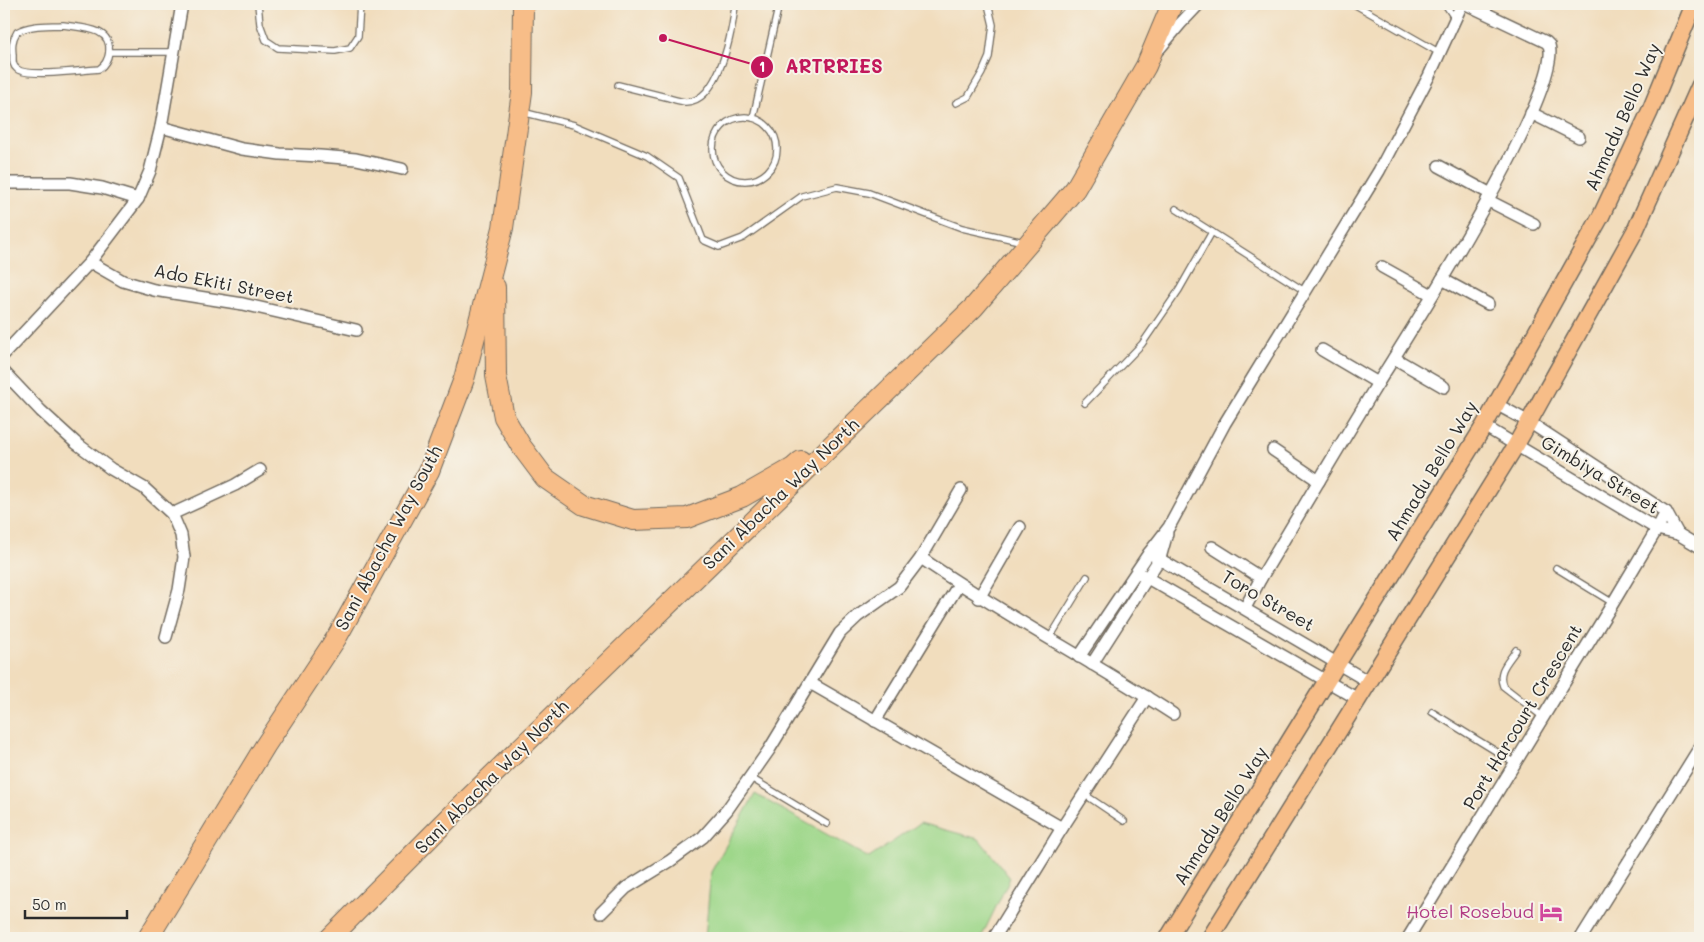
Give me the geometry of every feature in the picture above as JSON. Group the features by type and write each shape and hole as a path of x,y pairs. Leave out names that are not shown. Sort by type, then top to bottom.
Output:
{"highway":[{"name":"Sani Abacha Way South","path":"148,938 265,746 337,638 429,471 464,379 503,228 522,92 523,4"},
{"name":"Sani Abacha Way North","path":"330,938 474,794 872,404 974,307 1075,189 1146,66 1172,4"},
{"path":"494,265 496,376 504,417 521,446 545,478 584,505 634,520 688,518 742,497 793,468 872,404"}],"main road":[{"name":"Ahmadu Bello Way","path":"1168,938 1484,426 1601,216 1650,111 1694,4"},
{"path":"1210,938 1529,422 1635,231 1700,85"}],"street":[{"path":"4,354 90,262 138,199 150,171 161,126 182,4"},
{"path":"1146,66 1199,4"},
{"path":"1092,664 1160,558 1170,527 1225,423 1379,171 1440,52 1462,4"},
{"path":"1245,608 1319,481 1442,279 1489,197 1540,95 1549,57 1549,45 1466,4"},
{"path":"1531,113 1578,136"},
{"path":"161,126 242,149 280,154 356,159 402,169"},
{"path":"1439,166 1534,224"},
{"path":"4,183 70,183 102,188 138,199"},
{"name":"Ado Ekiti Street","path":"90,262 123,281 154,290 243,304 356,330"},
{"path":"1382,267 1432,295"},
{"path":"1442,279 1488,304"},
{"path":"1322,350 1378,383"},
{"path":"1394,358 1444,388"},
{"path":"4,372 76,443 111,469 144,488 172,514 181,535 184,557 179,590 166,637"},
{"path":"1496,404 1529,422 1666,512 1678,534"},
{"name":"Gimbiya Street","path":"1484,426 1657,530 1678,534 1700,547"},
{"path":"1273,450 1319,481"},
{"path":"172,514 235,485 260,470"},
{"path":"602,913 626,888 703,837 727,810 750,778 840,633 858,616 899,586 920,558 961,490"},
{"name":"Port Harcourt Crescent","path":"1408,938 1657,530 1666,512"},
{"path":"979,598 1020,526"},
{"path":"1079,656 1148,553 1170,527"},
{"path":"1212,547 1261,578"},
{"name":"Toro Street","path":"1148,553 1160,558 1369,682"},
{"path":"920,558 979,598 1079,656 1173,714"},
{"path":"1137,572 1328,680 1358,699"},
{"path":"875,721 959,584"},
{"path":"810,684 1062,828"},
{"path":"994,938 1062,828 1147,697"},
{"path":"1581,938 1700,747"}],"lane":[{"path":"258,4 260,24 266,40 278,48 335,51 350,48 358,36 360,4"},
{"path":"618,85 685,102 699,99 709,88 728,51 734,23 735,4"},
{"path":"754,118 780,4"},
{"path":"956,103 968,97 989,57 993,25 988,4"},
{"path":"1354,4 1440,52"},
{"path":"1445,4 1455,19"},
{"path":"63,25 96,30 103,34 108,41 109,52 106,62 98,69 59,73 26,73 15,67 12,44 17,32 25,28 63,25"},
{"path":"109,52 174,52"},
{"path":"520,112 574,124 646,156 679,178 703,240 719,247 743,238 802,196 837,187 869,193 962,228 1028,243"},
{"path":"743,117 754,118 772,130 777,146 775,162 760,178 749,181 738,180 727,176 720,169 713,151 714,141 718,132 725,124 743,117"},
{"path":"1176,208 1306,292"},
{"path":"1085,403 1142,344 1179,290 1212,232"},
{"path":"1556,568 1612,603"},
{"path":"1049,639 1087,577"},
{"path":"1516,650 1501,672 1500,679 1503,686 1543,717"},
{"path":"1432,712 1515,763"},
{"path":"750,778 827,824"},
{"path":"1084,794 1124,821"}],"green space":[{"path":"755,794 869,858 920,823 979,839 1010,878 981,938 705,938 711,872"}],"place":[{"name":"ARTRRIES","path":"663,38"},
{"name":"Hotel Rosebud","path":"1551,912"}]}
